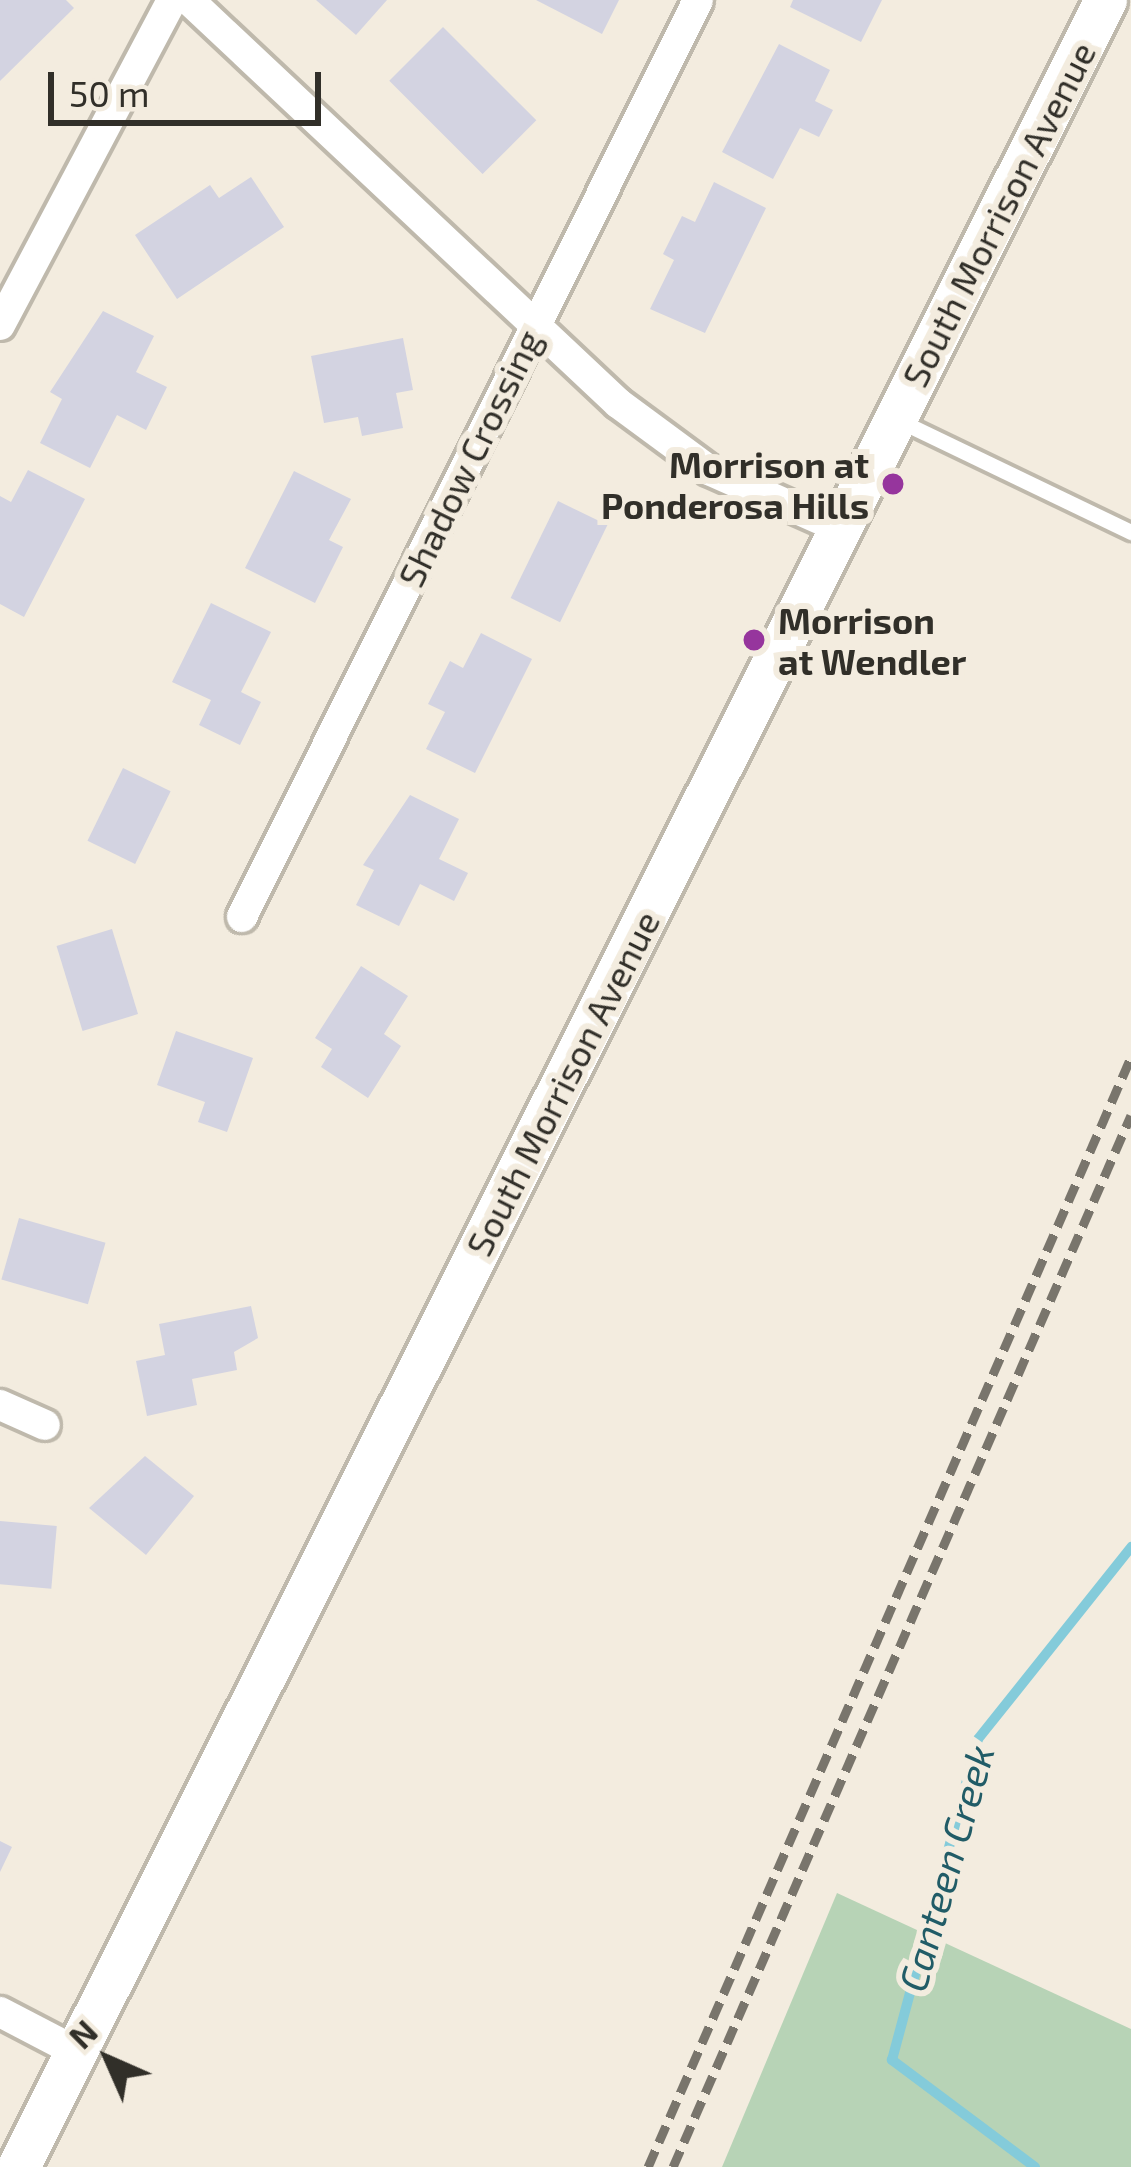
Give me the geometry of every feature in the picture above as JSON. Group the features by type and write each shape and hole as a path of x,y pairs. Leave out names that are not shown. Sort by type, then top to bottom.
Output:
{"street":[{"path":"0,325 172,0"},
{"path":"189,0 618,403 709,470 840,528"},
{"name":"Shadow Crossing","path":"242,916 698,0"},
{"name":"South Morrison Avenue","path":"19,2167 1106,0"},
{"path":"0,1405 45,1425"},
{"path":"0,2012 77,2052"}],"lane":[{"path":"895,418 1131,532"}],"green space":[{"path":"837,1893 1131,2029 1131,2167 722,2167"}],"building":[{"path":"0,0 66,0 74,8 0,81"},
{"path":"316,0 387,0 356,35"},
{"path":"536,0 619,0 602,34"},
{"path":"793,0 882,0 861,42 790,7"},
{"path":"443,27 536,120 483,174 389,81"},
{"path":"779,44 830,70 815,101 833,110 819,137 800,128 773,179 722,152"},
{"path":"251,177 284,227 177,299 135,235 210,185 219,198"},
{"path":"714,182 766,208 705,333 650,309 674,260 663,254 682,216 695,222"},
{"path":"103,311 154,336 136,372 167,387 146,430 117,415 90,468 40,443 62,399 50,392"},
{"path":"403,338 413,390 396,393 403,428 362,436 358,417 324,423 311,356"},
{"path":"28,470 85,499 24,617 0,604 0,496 11,502"},
{"path":"294,471 351,499 329,540 343,547 315,603 245,568"},
{"path":"558,501 607,525 560,622 511,598"},
{"path":"211,603 271,632 241,692 261,702 240,745 199,725 211,700 172,682"},
{"path":"481,633 532,659 475,773 426,749 445,712 428,704 450,661 463,668"},
{"path":"123,768 171,791 135,864 87,841"},
{"path":"410,795 459,819 439,859 468,873 454,901 420,884 399,926 356,905 374,870 363,865"},
{"path":"112,929 138,1014 83,1031 57,946"},
{"path":"361,966 408,996 384,1034 401,1046 368,1098 321,1067 332,1049 315,1038"},
{"path":"176,1031 253,1058 227,1132 198,1122 205,1102 157,1085"},
{"path":"19,1218 106,1243 88,1304 1,1280"},
{"path":"251,1306 258,1338 234,1352 237,1370 192,1379 197,1405 147,1416 136,1361 165,1355 159,1324"},
{"path":"145,1456 194,1496 146,1555 89,1508"},
{"path":"0,1521 57,1526 51,1589 0,1584"},
{"path":"0,1841 12,1847 0,1872"}],"waterway":[{"name":"Canteen Creek","path":"1035,2167 892,2060 978,1739 1131,1547"}],"railway":[{"path":"648,2167 1131,1057"},
{"path":"673,2167 1131,1115"}],"place":[{"name":"Morrison at Ponderosa Hills","path":"893,484"},
{"name":"Morrison at Wendler","path":"754,640"}]}
